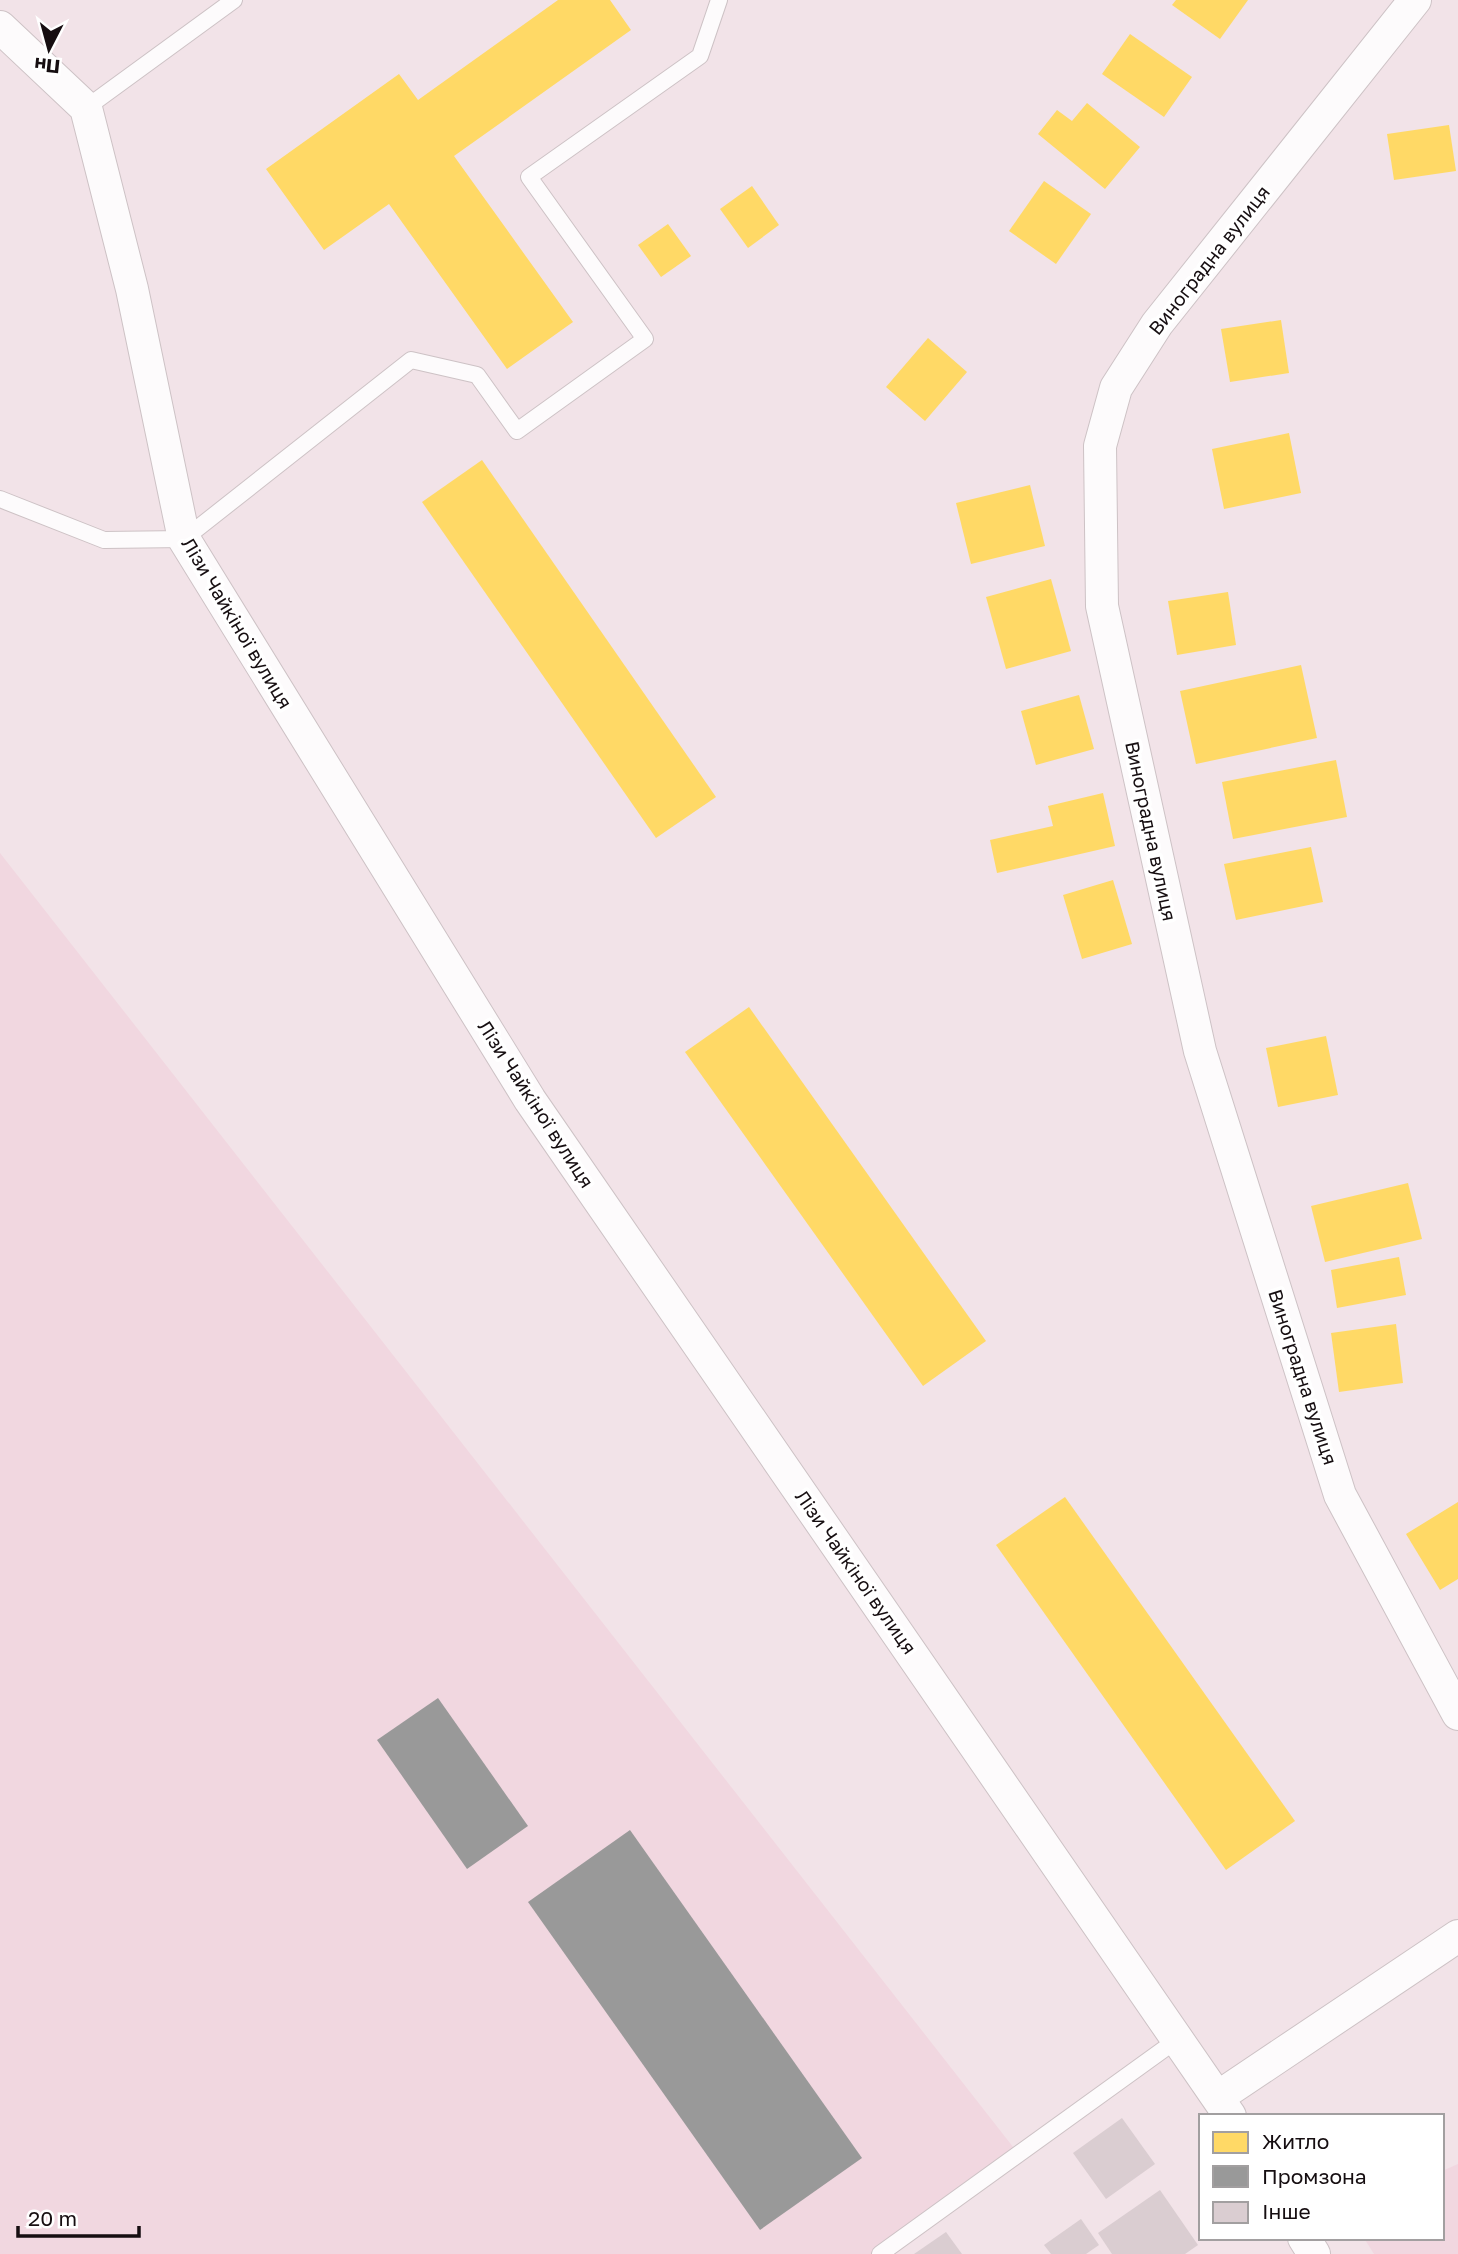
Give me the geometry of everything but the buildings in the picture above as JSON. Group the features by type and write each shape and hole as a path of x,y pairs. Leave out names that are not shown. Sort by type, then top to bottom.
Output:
{"street":[{"name":"Виноградна вулиця","path":"1415,0 1157,324 1116,388 1100,446 1102,606 1200,1051 1340,1495 1458,1714"},
{"path":"0,27 86,108"},
{"name":"Лізи Чайкіної вулиця","path":"86,108 132,289 184,539 530,1100 1224,2106"},
{"path":"1224,2106 1458,1936"}],"lane":[{"path":"86,108 234,0"},
{"path":"0,499 104,540 184,539 411,360 477,375 517,431 645,339 529,177 700,56 719,0"},
{"path":"880,2254 1178,2039"}],"shaded area":[{"path":"0,853 1017,2152 879,2254 0,2254"},
{"path":"1458,2164 1458,2254 1374,2254 1365,2240 1444,2240 1444,2170"}]}
